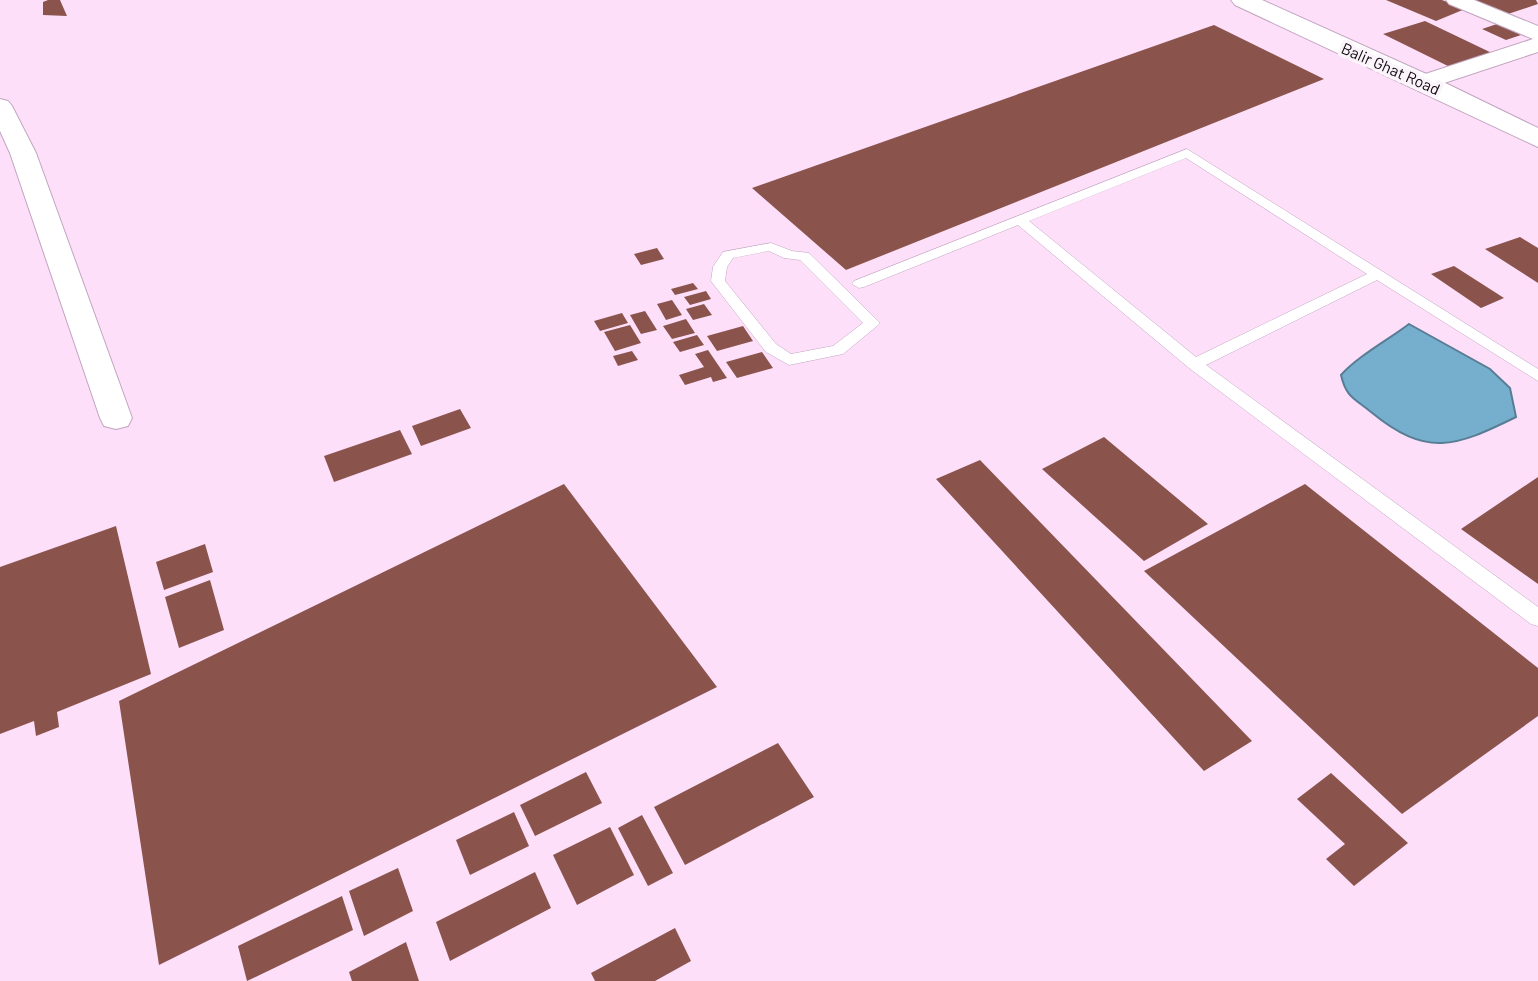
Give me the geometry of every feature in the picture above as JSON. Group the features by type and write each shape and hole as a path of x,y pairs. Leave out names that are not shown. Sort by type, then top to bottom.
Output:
{"street":[{"name":"Balir Ghat Road","path":"1243,0 1299,28 1428,81 1538,139"},
{"name":"Balir Ghat Road","path":"1254,0 1538,131"},
{"path":"1456,0 1538,34"},
{"path":"1428,81 1538,45"},
{"path":"0,106 23,153 116,418"}],"lane":[{"path":"859,284 1187,153 1538,376"},
{"path":"1020,220 1195,364 1538,618"},
{"path":"771,247 789,255 804,256 872,323 838,350 789,360 771,348 718,281 720,267 728,255 771,247"},
{"path":"1195,364 1378,274"}],"water":[{"path":"1409,324 1490,369 1510,388 1516,417 1458,441 1425,442 1391,427 1355,400 1345,388 1341,375 1364,355"}],"building":[{"path":"60,0 67,16 43,15 43,2"},
{"path":"1386,0 1442,0 1465,9 1436,21"},
{"path":"1472,0 1536,0 1538,4 1505,15"},
{"path":"1425,21 1494,54 1452,68 1383,34"},
{"path":"1497,24 1521,35 1506,40 1482,29"},
{"path":"1214,25 1324,79 846,270 752,188"},
{"path":"1520,237 1538,248 1538,283 1485,249"},
{"path":"657,248 664,259 641,265 634,254"},
{"path":"1454,266 1504,298 1481,308 1431,274"},
{"path":"693,283 698,289 675,295 671,289"},
{"path":"706,291 711,299 690,305 684,297"},
{"path":"672,300 682,315 666,320 657,304"},
{"path":"704,304 712,315 693,320 686,309"},
{"path":"645,311 657,330 641,334 630,315"},
{"path":"622,313 628,323 600,331 594,321"},
{"path":"686,319 695,333 672,339 663,326"},
{"path":"630,325 641,343 615,351 604,332"},
{"path":"743,326 753,341 717,351 707,336"},
{"path":"697,335 704,345 680,352 673,342"},
{"path":"708,350 727,378 713,382 711,377 685,385 679,375 704,367 695,354"},
{"path":"632,351 638,360 618,366 613,356"},
{"path":"762,352 773,368 737,378 726,362"},
{"path":"460,409 471,428 421,446 412,426"},
{"path":"400,430 412,454 334,482 324,456"},
{"path":"1104,437 1208,524 1144,561 1042,469"},
{"path":"980,460 1252,741 1204,771 936,479"},
{"path":"1538,477 1538,584 1461,529"},
{"path":"564,484 717,687 159,965 119,701"},
{"path":"1305,484 1538,668 1538,716 1402,814 1144,571"},
{"path":"116,526 151,674 57,712 59,727 36,736 34,721 0,734 0,567"},
{"path":"205,544 213,572 164,590 156,562"},
{"path":"210,580 224,630 179,648 165,597"},
{"path":"778,743 814,797 685,865 654,807"},
{"path":"586,772 602,803 535,836 520,805"},
{"path":"1331,773 1408,843 1354,886 1326,859 1345,844 1297,799"},
{"path":"514,812 529,846 470,875 456,840"},
{"path":"642,815 673,873 648,886 618,828"},
{"path":"610,827 634,875 577,905 553,855"},
{"path":"398,868 413,911 364,936 349,891"},
{"path":"535,872 551,908 450,961 436,922"},
{"path":"342,896 353,930 247,981 238,946"},
{"path":"675,928 691,961 655,981 595,981 591,973"},
{"path":"406,942 419,981 352,981 349,972"}]}
